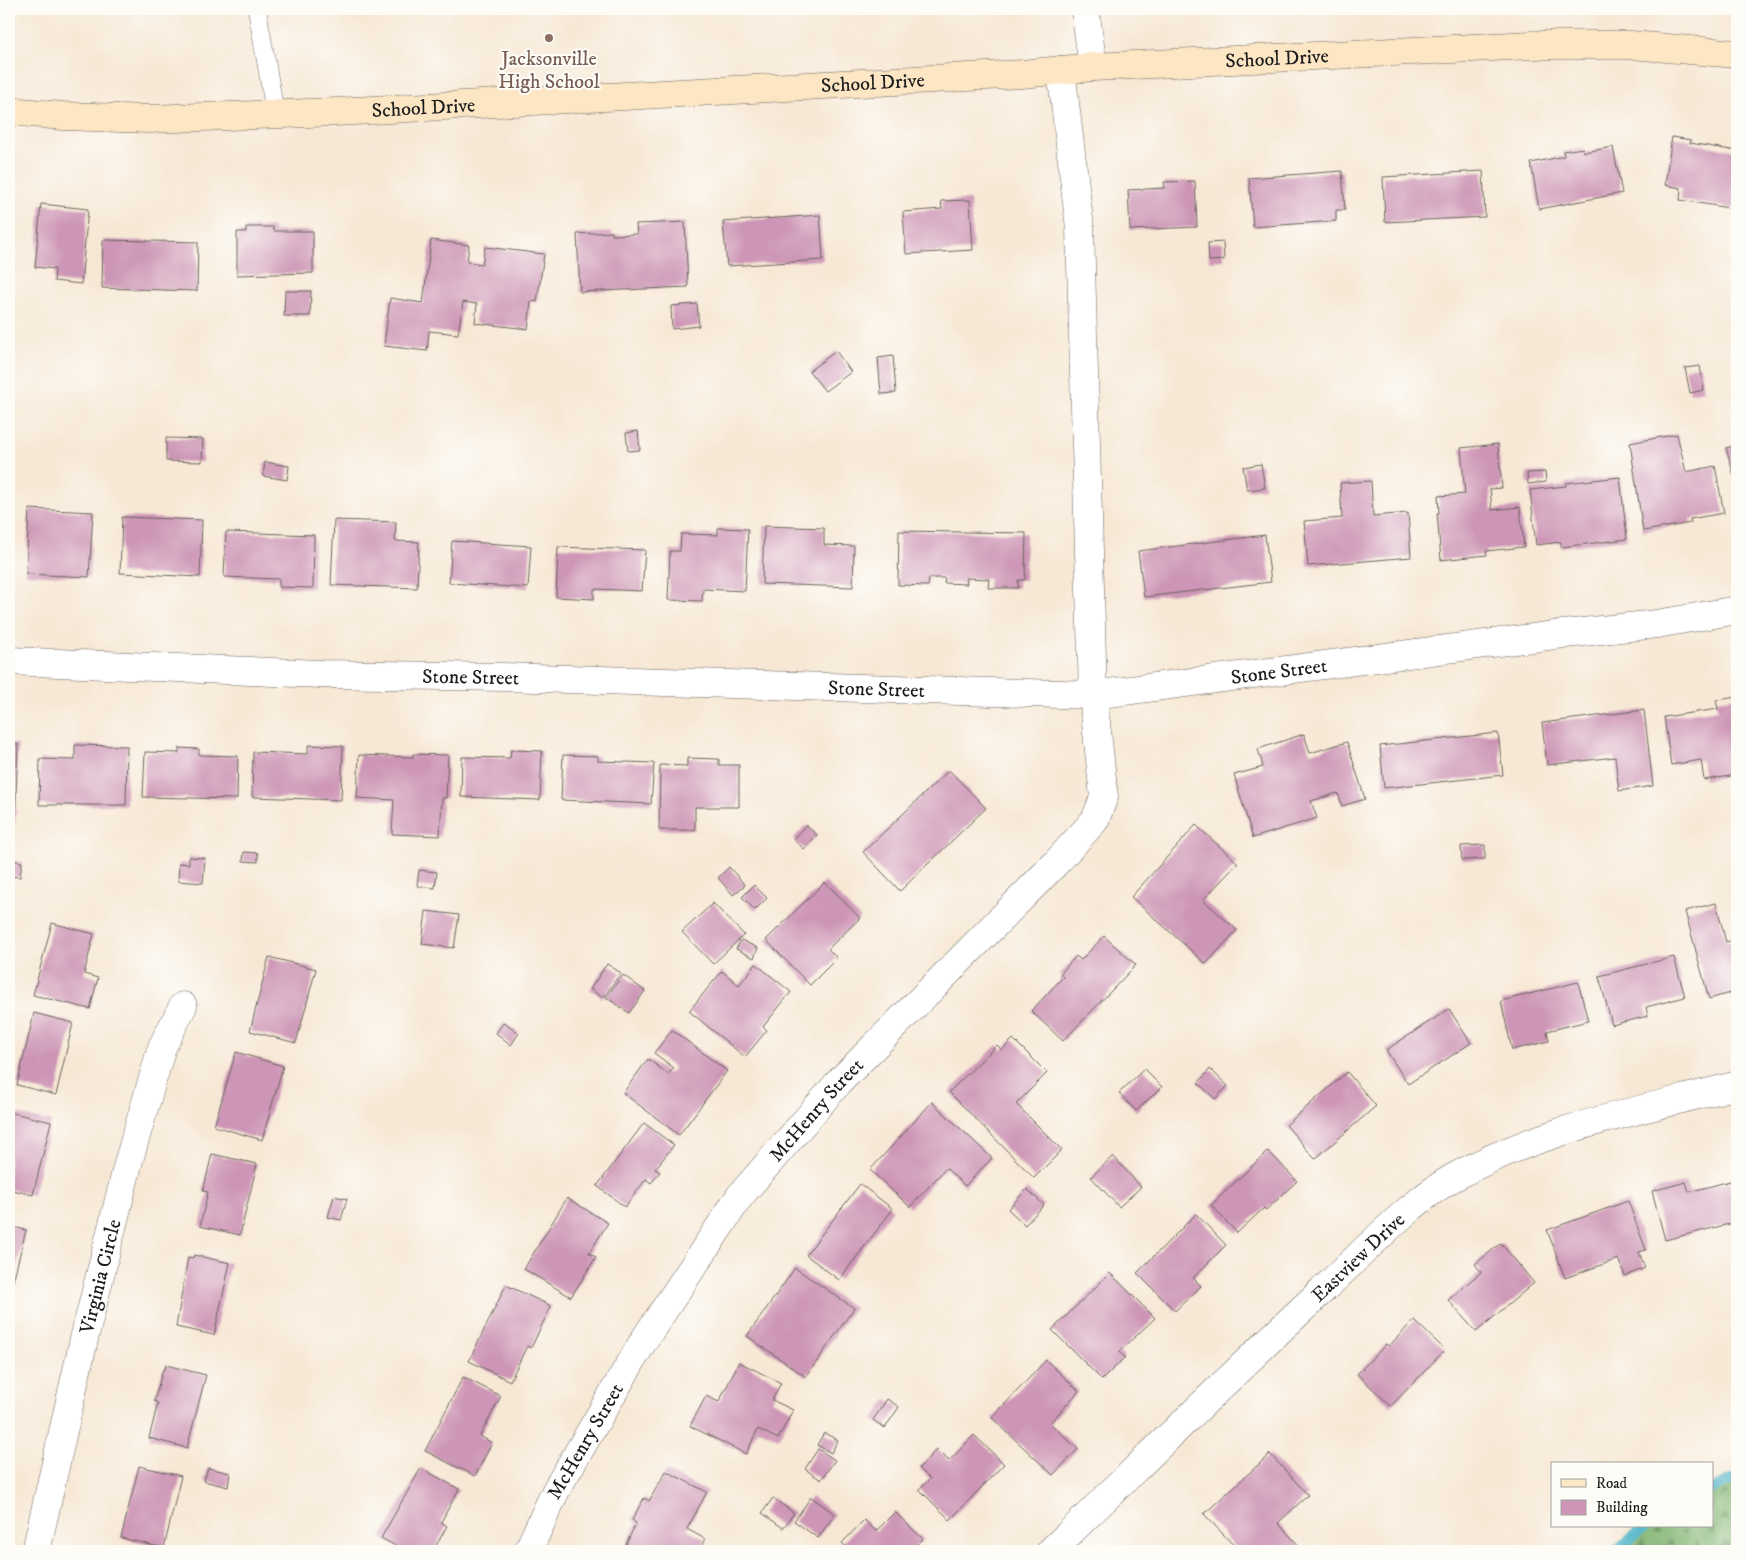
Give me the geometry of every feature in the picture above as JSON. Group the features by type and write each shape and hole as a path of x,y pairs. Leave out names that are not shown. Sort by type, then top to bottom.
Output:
{"street":[{"path":"1085,9 1093,67"},
{"name":"School Drive","path":"9,111 63,116 149,119 441,108 1093,67 1532,45 1631,45 1737,54"},
{"name":"McHenry Street","path":"528,1551 556,1490 644,1340 740,1196 839,1082 1048,871 1095,820 1104,797 1093,695 1080,228 1061,70"},
{"name":"Stone Street","path":"9,661 321,674 503,677 1093,695 1555,635 1657,624 1737,610"},
{"name":"Virginia Circle","path":"36,1551 84,1339 129,1160 162,1047 183,1006"},
{"name":"Eastview Drive","path":"1052,1551 1264,1344 1410,1210 1457,1175 1513,1150 1572,1130 1737,1085"}],"lane":[{"path":"257,9 276,113"}],"green space":[{"path":"1737,1477 1737,1551 1614,1551 1644,1528 1714,1528 1714,1488"}],"building":[{"path":"1672,137 1691,140 1690,143 1737,151 1735,209 1680,200 1681,188 1665,185"},
{"path":"1613,147 1622,193 1539,209 1531,163 1564,156 1563,151 1583,148 1584,152"},
{"path":"1342,171 1345,210 1336,210 1336,221 1253,227 1249,178"},
{"path":"1483,171 1485,217 1385,222 1383,177"},
{"path":"1195,181 1197,227 1130,230 1128,190 1165,188 1164,182"},
{"path":"970,200 973,250 906,254 903,212 942,209 941,201"},
{"path":"41,204 88,209 81,284 54,281 55,269 35,267"},
{"path":"820,215 823,260 727,266 723,222"},
{"path":"685,222 688,287 580,292 577,234 612,232 612,235 637,234 636,224"},
{"path":"246,227 273,227 274,231 313,231 313,273 237,275 237,232 246,232"},
{"path":"103,240 198,242 197,291 102,288"},
{"path":"431,240 469,245 467,262 482,264 485,247 544,254 537,302 531,301 528,329 475,323 477,304 463,302 458,334 429,331 427,351 384,346 390,298 423,303"},
{"path":"1223,242 1224,260 1209,261 1208,243"},
{"path":"285,291 311,291 310,316 284,316"},
{"path":"697,304 699,326 672,329 671,306"},
{"path":"836,351 851,372 825,391 809,371"},
{"path":"893,356 896,393 881,394 878,358"},
{"path":"1700,366 1704,390 1690,393 1685,368"},
{"path":"638,431 640,450 628,451 626,433"},
{"path":"1677,434 1686,472 1715,466 1724,513 1690,519 1691,523 1643,531 1630,443"},
{"path":"166,438 203,439 202,462 166,461"},
{"path":"1498,444 1502,488 1490,489 1492,510 1520,507 1524,547 1486,551 1487,555 1441,560 1437,513 1439,513 1438,496 1465,494 1461,448"},
{"path":"1737,445 1737,486 1726,448"},
{"path":"265,462 289,466 287,480 263,476"},
{"path":"1261,464 1265,488 1247,490 1243,467"},
{"path":"1545,472 1546,482 1528,484 1527,473"},
{"path":"1620,477 1627,539 1561,547 1561,542 1536,545 1530,490 1566,486 1566,483"},
{"path":"1371,481 1373,516 1408,513 1411,557 1308,566 1304,521 1342,518 1340,483"},
{"path":"29,509 93,512 89,577 26,574"},
{"path":"122,517 202,520 200,577 120,573"},
{"path":"334,520 396,522 395,541 419,542 417,588 331,585"},
{"path":"764,526 824,528 824,545 854,546 853,587 762,584"},
{"path":"718,528 748,529 745,591 703,589 702,601 668,600 670,551 680,551 681,534 718,535"},
{"path":"899,531 1026,533 1025,580 1018,580 1018,588 988,588 989,579 966,578 967,584 944,583 945,578 929,578 928,586 898,585"},
{"path":"226,532 314,535 313,588 279,587 279,579 224,577"},
{"path":"1265,535 1271,582 1144,597 1138,551"},
{"path":"452,541 531,546 528,588 449,583"},
{"path":"558,547 645,550 642,591 594,589 594,599 556,597"},
{"path":"1737,697 1737,775 1704,780 1701,760 1671,765 1664,717 1718,709 1716,700"},
{"path":"1644,710 1653,786 1619,791 1615,757 1547,765 1542,723"},
{"path":"1498,733 1503,775 1384,788 1380,746"},
{"path":"1304,734 1310,753 1347,742 1365,799 1342,806 1338,793 1311,801 1317,818 1253,838 1234,775 1263,767 1258,749"},
{"path":"9,744 18,744 15,823 9,823"},
{"path":"75,745 127,746 126,805 39,805 40,759 75,760"},
{"path":"308,745 343,746 341,800 252,797 253,752 308,754"},
{"path":"179,748 199,749 199,755 238,756 237,799 143,797 145,752 179,753"},
{"path":"511,750 542,751 540,800 461,797 462,757 510,758"},
{"path":"413,754 448,755 446,798 442,798 440,836 392,834 394,800 357,798 359,755 413,757"},
{"path":"563,755 598,756 598,761 654,763 651,804 561,800"},
{"path":"687,758 719,759 719,765 739,765 739,807 695,807 695,830 659,830 660,765 687,766"},
{"path":"949,770 986,808 900,891 863,852"},
{"path":"806,825 817,835 804,849 793,839"},
{"path":"1196,825 1238,863 1203,900 1237,930 1206,964 1131,897"},
{"path":"1485,845 1485,859 1462,860 1461,846"},
{"path":"244,852 258,853 258,862 243,861"},
{"path":"189,857 205,858 203,883 178,881 179,863 189,864"},
{"path":"9,860 22,862 20,877 9,876"},
{"path":"729,867 745,885 733,895 718,878"},
{"path":"419,870 437,872 435,888 417,886"},
{"path":"825,882 860,918 828,949 837,958 810,985 766,940"},
{"path":"754,885 767,898 755,910 742,897"},
{"path":"713,903 744,935 713,964 682,932"},
{"path":"1716,903 1726,942 1737,939 1737,991 1709,999 1685,911"},
{"path":"426,911 459,915 454,948 422,944"},
{"path":"52,923 94,934 84,974 98,978 90,1009 33,995"},
{"path":"1104,936 1136,965 1063,1041 1031,1011 1063,977 1060,974 1076,956 1081,960"},
{"path":"741,940 758,948 754,958 736,949"},
{"path":"269,957 316,969 296,1043 250,1031"},
{"path":"1674,957 1685,997 1646,1007 1648,1016 1612,1025 1599,976"},
{"path":"607,964 621,973 603,998 590,989"},
{"path":"756,964 791,992 763,1027 767,1030 745,1057 689,1011 722,971 739,985"},
{"path":"623,975 645,991 629,1013 606,997"},
{"path":"1578,982 1588,1021 1547,1031 1549,1041 1512,1050 1501,1001"},
{"path":"1449,1009 1471,1043 1408,1084 1386,1050"},
{"path":"34,1013 73,1023 56,1095 17,1085"},
{"path":"504,1022 519,1033 511,1045 496,1033"},
{"path":"672,1030 727,1071 679,1135 623,1093 648,1059 668,1074 674,1068 654,1053"},
{"path":"1013,1039 1047,1073 1016,1104 1062,1150 1034,1178 949,1092 997,1045 1002,1050"},
{"path":"236,1052 283,1066 262,1140 214,1126"},
{"path":"1144,1069 1162,1087 1136,1111 1119,1093"},
{"path":"1210,1069 1228,1086 1215,1099 1198,1083"},
{"path":"1347,1072 1376,1106 1315,1159 1286,1125"},
{"path":"932,1102 992,1158 965,1186 946,1168 910,1207 870,1170"},
{"path":"9,1112 51,1122 33,1195 9,1189"},
{"path":"644,1123 674,1145 655,1169 660,1172 651,1183 646,1179 625,1207 597,1186"},
{"path":"1268,1151 1297,1181 1266,1210 1264,1208 1237,1233 1211,1205"},
{"path":"212,1154 257,1164 240,1235 200,1226 208,1192 203,1191"},
{"path":"1113,1156 1141,1187 1119,1207 1091,1177"},
{"path":"1730,1181 1737,1208 1737,1222 1665,1240 1652,1191 1686,1182 1689,1192"},
{"path":"860,1184 893,1209 839,1280 806,1255"},
{"path":"1027,1189 1044,1205 1025,1225 1008,1209"},
{"path":"334,1196 347,1199 341,1220 328,1217"},
{"path":"567,1198 608,1223 589,1253 596,1257 571,1297 524,1269"},
{"path":"1628,1201 1646,1250 1639,1252 1645,1268 1625,1276 1618,1259 1565,1278 1547,1230"},
{"path":"1196,1214 1226,1245 1193,1278 1201,1286 1175,1311 1137,1273"},
{"path":"9,1226 26,1230 9,1297"},
{"path":"1501,1243 1534,1283 1476,1332 1448,1300 1481,1272 1475,1264"},
{"path":"194,1255 230,1263 214,1335 176,1327 188,1257 193,1258"},
{"path":"795,1268 854,1308 806,1377 747,1336"},
{"path":"1110,1273 1155,1318 1119,1352 1125,1357 1102,1380 1052,1330"},
{"path":"506,1285 551,1306 531,1348 527,1346 510,1381 469,1361"},
{"path":"1414,1320 1445,1350 1391,1406 1357,1374 1386,1344 1389,1346"},
{"path":"1046,1360 1079,1391 1050,1423 1078,1449 1053,1475 992,1418"},
{"path":"739,1362 781,1383 772,1400 793,1410 778,1439 758,1429 746,1454 690,1426 706,1396 719,1402"},
{"path":"166,1365 206,1375 187,1448 149,1438 158,1403 154,1401 163,1369 165,1369"},
{"path":"463,1377 501,1396 480,1436 492,1443 475,1476 425,1451"},
{"path":"887,1399 899,1407 885,1428 873,1420"},
{"path":"824,1433 838,1440 831,1453 817,1445"},
{"path":"974,1435 1004,1464 950,1520 919,1489 930,1479 919,1468 937,1449 949,1461"},
{"path":"818,1449 835,1460 821,1480 805,1469"},
{"path":"1270,1454 1308,1495 1278,1523 1304,1551 1239,1551 1204,1514"},
{"path":"139,1466 181,1476 164,1548 121,1538"},
{"path":"208,1468 230,1473 228,1487 204,1481"},
{"path":"421,1468 459,1489 441,1522 447,1526 433,1551 405,1551 381,1538"},
{"path":"666,1471 707,1492 687,1529 705,1539 699,1551 623,1551 636,1523 632,1520 644,1498 649,1501"},
{"path":"811,1497 835,1514 818,1538 794,1521"},
{"path":"773,1498 794,1513 783,1528 762,1513"},
{"path":"895,1512 923,1539 911,1551 850,1551 842,1543 864,1520 876,1531"}],"waterway":[{"path":"1714,1488 1737,1477"},
{"path":"1614,1551 1644,1528"}],"place":[{"name":"Jacksonville High School","path":"549,38"}]}
